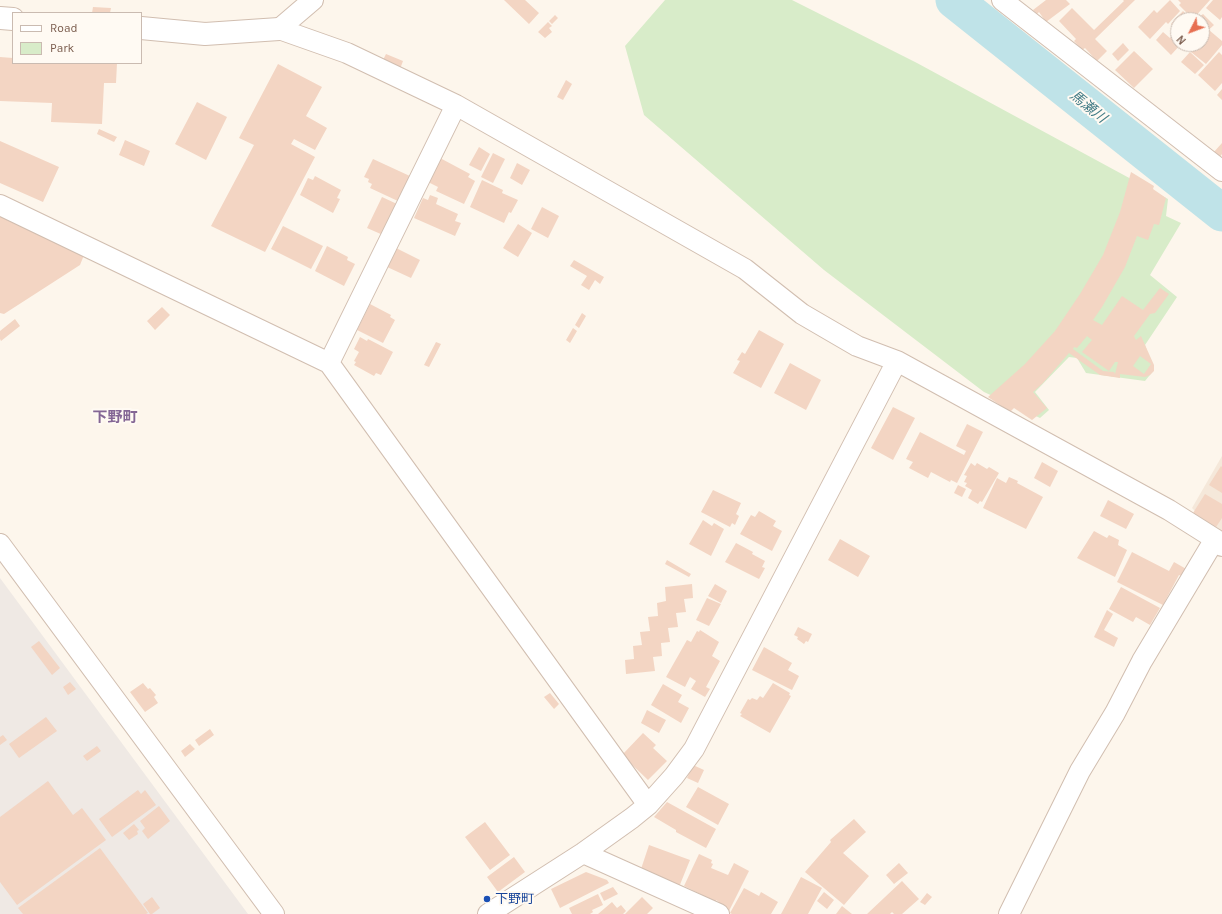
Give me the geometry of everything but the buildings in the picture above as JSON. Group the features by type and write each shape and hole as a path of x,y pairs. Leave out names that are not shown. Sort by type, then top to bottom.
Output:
{"street":[{"path":"278,29 313,0"},
{"path":"1002,0 1222,172"},
{"path":"0,18 12,19"},
{"path":"142,28 205,34 278,29 347,53 456,105 745,269 802,314 857,346 897,362 1169,510 1219,543 1142,661 1115,713 1080,771 1009,914"},
{"path":"329,363 456,105"},
{"path":"0,205 329,363 648,805"},
{"path":"488,914 583,853 648,805 674,776 694,749 897,362"},
{"path":"0,544 274,914"},
{"path":"583,853 719,914"}],"shaded area":[{"path":"1222,456 1222,538 1192,508"},
{"path":"0,578 248,914 0,914"}],"green space":[{"path":"665,0 792,0 917,63 1168,199 1166,216 1181,223 1150,275 1177,297 1145,345 1154,370 1145,381 1086,373 1077,358 1069,357 1035,392 1049,410 1040,418 984,392 824,270 644,115 625,46"}],"waterway":[{"name":"馬瀬川","path":"954,0 1222,213"}],"place":[{"name":"下野町","path":"487,899"}],"district":[{"name":"下野町","path":"115,418"}]}
